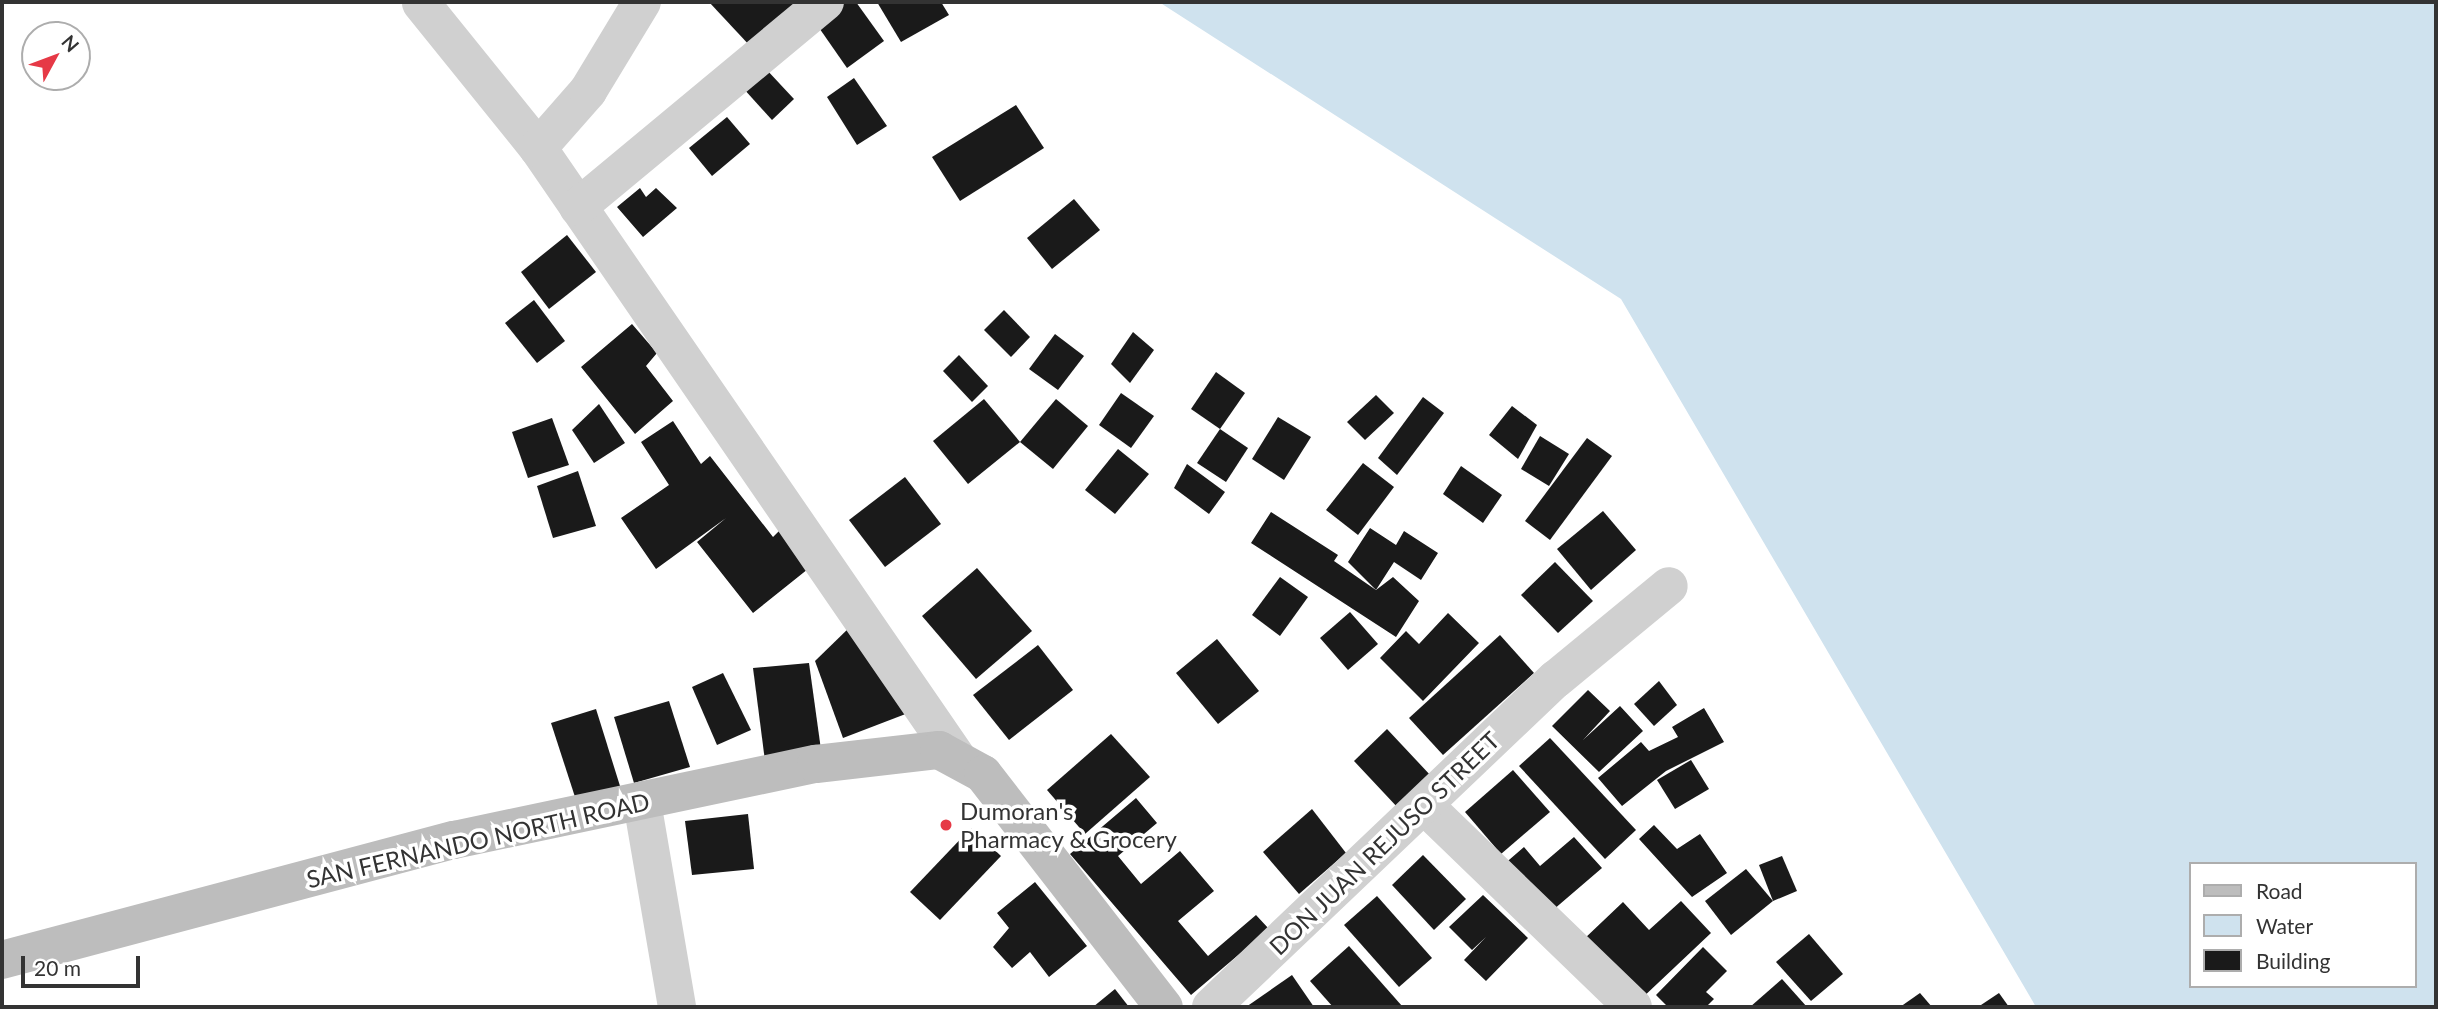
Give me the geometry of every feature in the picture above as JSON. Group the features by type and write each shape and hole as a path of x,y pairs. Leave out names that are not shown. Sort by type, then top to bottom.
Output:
{"main road":[{"name":"SAN FERNANDO NORTH ROAD","path":"2,960 454,840 816,764 939,750 958,759"},
{"path":"958,759 983,774 1164,1007"}],"street":[{"path":"538,148 588,90 642,2"},
{"path":"578,207 825,2"},
{"path":"421,3 538,148 958,759"},
{"name":"DON JUAN REJUSO STREET","path":"1211,1007 1556,679 1669,586"},
{"path":"642,802 677,1007"},
{"path":"1425,806 1633,1007"}],"water":[{"path":"1159,2 2436,2 2436,1007 2036,1007 1621,299"}],"building":[{"path":"709,2 799,2 751,47"},
{"path":"843,2 856,2 884,41 847,68 815,22"},
{"path":"877,2 941,2 949,15 901,42"},
{"path":"765,68 794,99 772,120 743,88"},
{"path":"854,78 887,126 857,145 827,97"},
{"path":"1016,105 1044,148 960,201 932,157"},
{"path":"727,117 750,144 712,176 689,148"},
{"path":"640,188 646,197 656,188 677,208 643,237 617,207"},
{"path":"1074,199 1100,230 1052,269 1027,238"},
{"path":"567,235 596,272 549,309 521,272"},
{"path":"534,300 565,341 537,363 505,323"},
{"path":"1004,310 1030,337 1011,357 984,330"},
{"path":"632,324 657,353 646,366 673,401 635,434 581,367"},
{"path":"1133,332 1154,350 1130,383 1111,364"},
{"path":"1055,334 1084,356 1058,390 1029,369"},
{"path":"959,355 988,386 972,402 943,371"},
{"path":"1216,372 1245,393 1220,429 1191,409"},
{"path":"1121,393 1154,416 1131,448 1099,425"},
{"path":"1376,395 1394,413 1365,440 1347,422"},
{"path":"1423,397 1444,413 1397,475 1378,458"},
{"path":"984,399 1020,442 968,484 933,441"},
{"path":"1056,399 1088,426 1053,469 1020,442"},
{"path":"599,404 625,443 594,463 572,430"},
{"path":"1512,406 1537,425 1518,459 1489,435"},
{"path":"1278,417 1311,437 1284,480 1252,459"},
{"path":"552,418 569,465 528,478 512,432"},
{"path":"673,421 701,464 710,456 773,537 780,530 808,569 753,613 697,542 726,518 656,569 621,518 669,485 641,442"},
{"path":"1220,429 1248,448 1226,482 1197,463"},
{"path":"1540,436 1569,454 1549,486 1521,469"},
{"path":"1587,438 1612,456 1550,540 1525,521"},
{"path":"1118,449 1149,474 1115,514 1085,490"},
{"path":"1363,463 1394,487 1358,535 1326,510"},
{"path":"1187,464 1225,492 1209,514 1174,488"},
{"path":"1461,466 1502,495 1483,523 1443,494"},
{"path":"578,471 596,526 553,538 537,486"},
{"path":"905,477 941,524 885,567 849,520"},
{"path":"1603,511 1636,550 1591,590 1557,549"},
{"path":"1271,512 1338,555 1334,561 1376,590 1393,577 1419,601 1396,637 1251,543"},
{"path":"1370,528 1396,545 1404,531 1438,553 1421,580 1394,562 1376,590 1348,562"},
{"path":"1555,562 1593,601 1558,633 1521,595"},
{"path":"977,568 1032,631 976,679 922,616"},
{"path":"1280,577 1308,597 1280,636 1252,615"},
{"path":"1350,612 1378,644 1348,670 1320,638"},
{"path":"1448,613 1479,643 1423,701 1380,658 1406,631 1419,644"},
{"path":"852,625 916,710 843,738 815,661"},
{"path":"1500,635 1534,673 1443,755 1409,718"},
{"path":"1217,639 1259,691 1218,724 1176,673"},
{"path":"1038,645 1073,690 1009,740 973,695"},
{"path":"809,663 822,757 765,761 753,668"},
{"path":"723,673 751,730 717,745 692,687"},
{"path":"1659,681 1677,705 1654,726 1634,704"},
{"path":"1588,690 1610,711 1583,740 1620,706 1643,731 1599,772 1552,726"},
{"path":"669,701 690,767 634,783 614,717"},
{"path":"1704,708 1724,742 1666,771 1622,806 1598,778 1641,742 1649,751 1678,737 1672,727"},
{"path":"596,709 620,786 576,800 551,723"},
{"path":"1387,729 1432,777 1399,809 1354,761"},
{"path":"1111,734 1150,777 1085,834 1047,790"},
{"path":"1550,738 1636,830 1605,859 1519,766"},
{"path":"1691,760 1709,789 1675,809 1657,780"},
{"path":"1513,770 1550,812 1501,854 1465,812"},
{"path":"1136,798 1157,823 1118,856 1141,884 1180,851 1214,891 1178,921 1208,956 1256,915 1269,929 1191,995 1070,854"},
{"path":"1312,809 1346,853 1299,894 1263,852"},
{"path":"748,814 754,869 692,875 685,821"},
{"path":"1654,825 1677,849 1700,834 1727,873 1692,897 1639,839"},
{"path":"971,828 1001,856 940,920 910,892"},
{"path":"1574,837 1602,868 1546,916 1502,866 1524,847 1540,866"},
{"path":"1423,855 1466,899 1434,930 1392,885"},
{"path":"1782,856 1797,891 1773,901 1759,865"},
{"path":"1746,869 1773,901 1731,935 1705,901"},
{"path":"1035,882 1087,946 1049,977 1030,952 1012,968 993,947 1009,928 997,913"},
{"path":"1483,895 1528,938 1486,981 1464,960 1486,937 1472,950 1449,927"},
{"path":"1377,896 1432,958 1399,987 1344,925"},
{"path":"1681,901 1711,933 1640,1000 1583,940 1623,902 1649,930"},
{"path":"1809,934 1843,974 1811,1001 1776,962"},
{"path":"1349,946 1402,1006 1333,1007 1310,981"},
{"path":"1703,947 1727,971 1706,992 1714,999 1706,1007 1668,1007 1656,995"},
{"path":"1292,975 1314,1007 1246,1007"},
{"path":"1782,979 1807,1007 1750,1007"},
{"path":"1115,989 1129,1007 1093,1007"},
{"path":"1920,993 1932,1007 1900,1007"},
{"path":"1999,993 2009,1007 1978,1007"}],"place":[{"name":"Dumoran's Pharmacy & Grocery","path":"946,825"}]}
